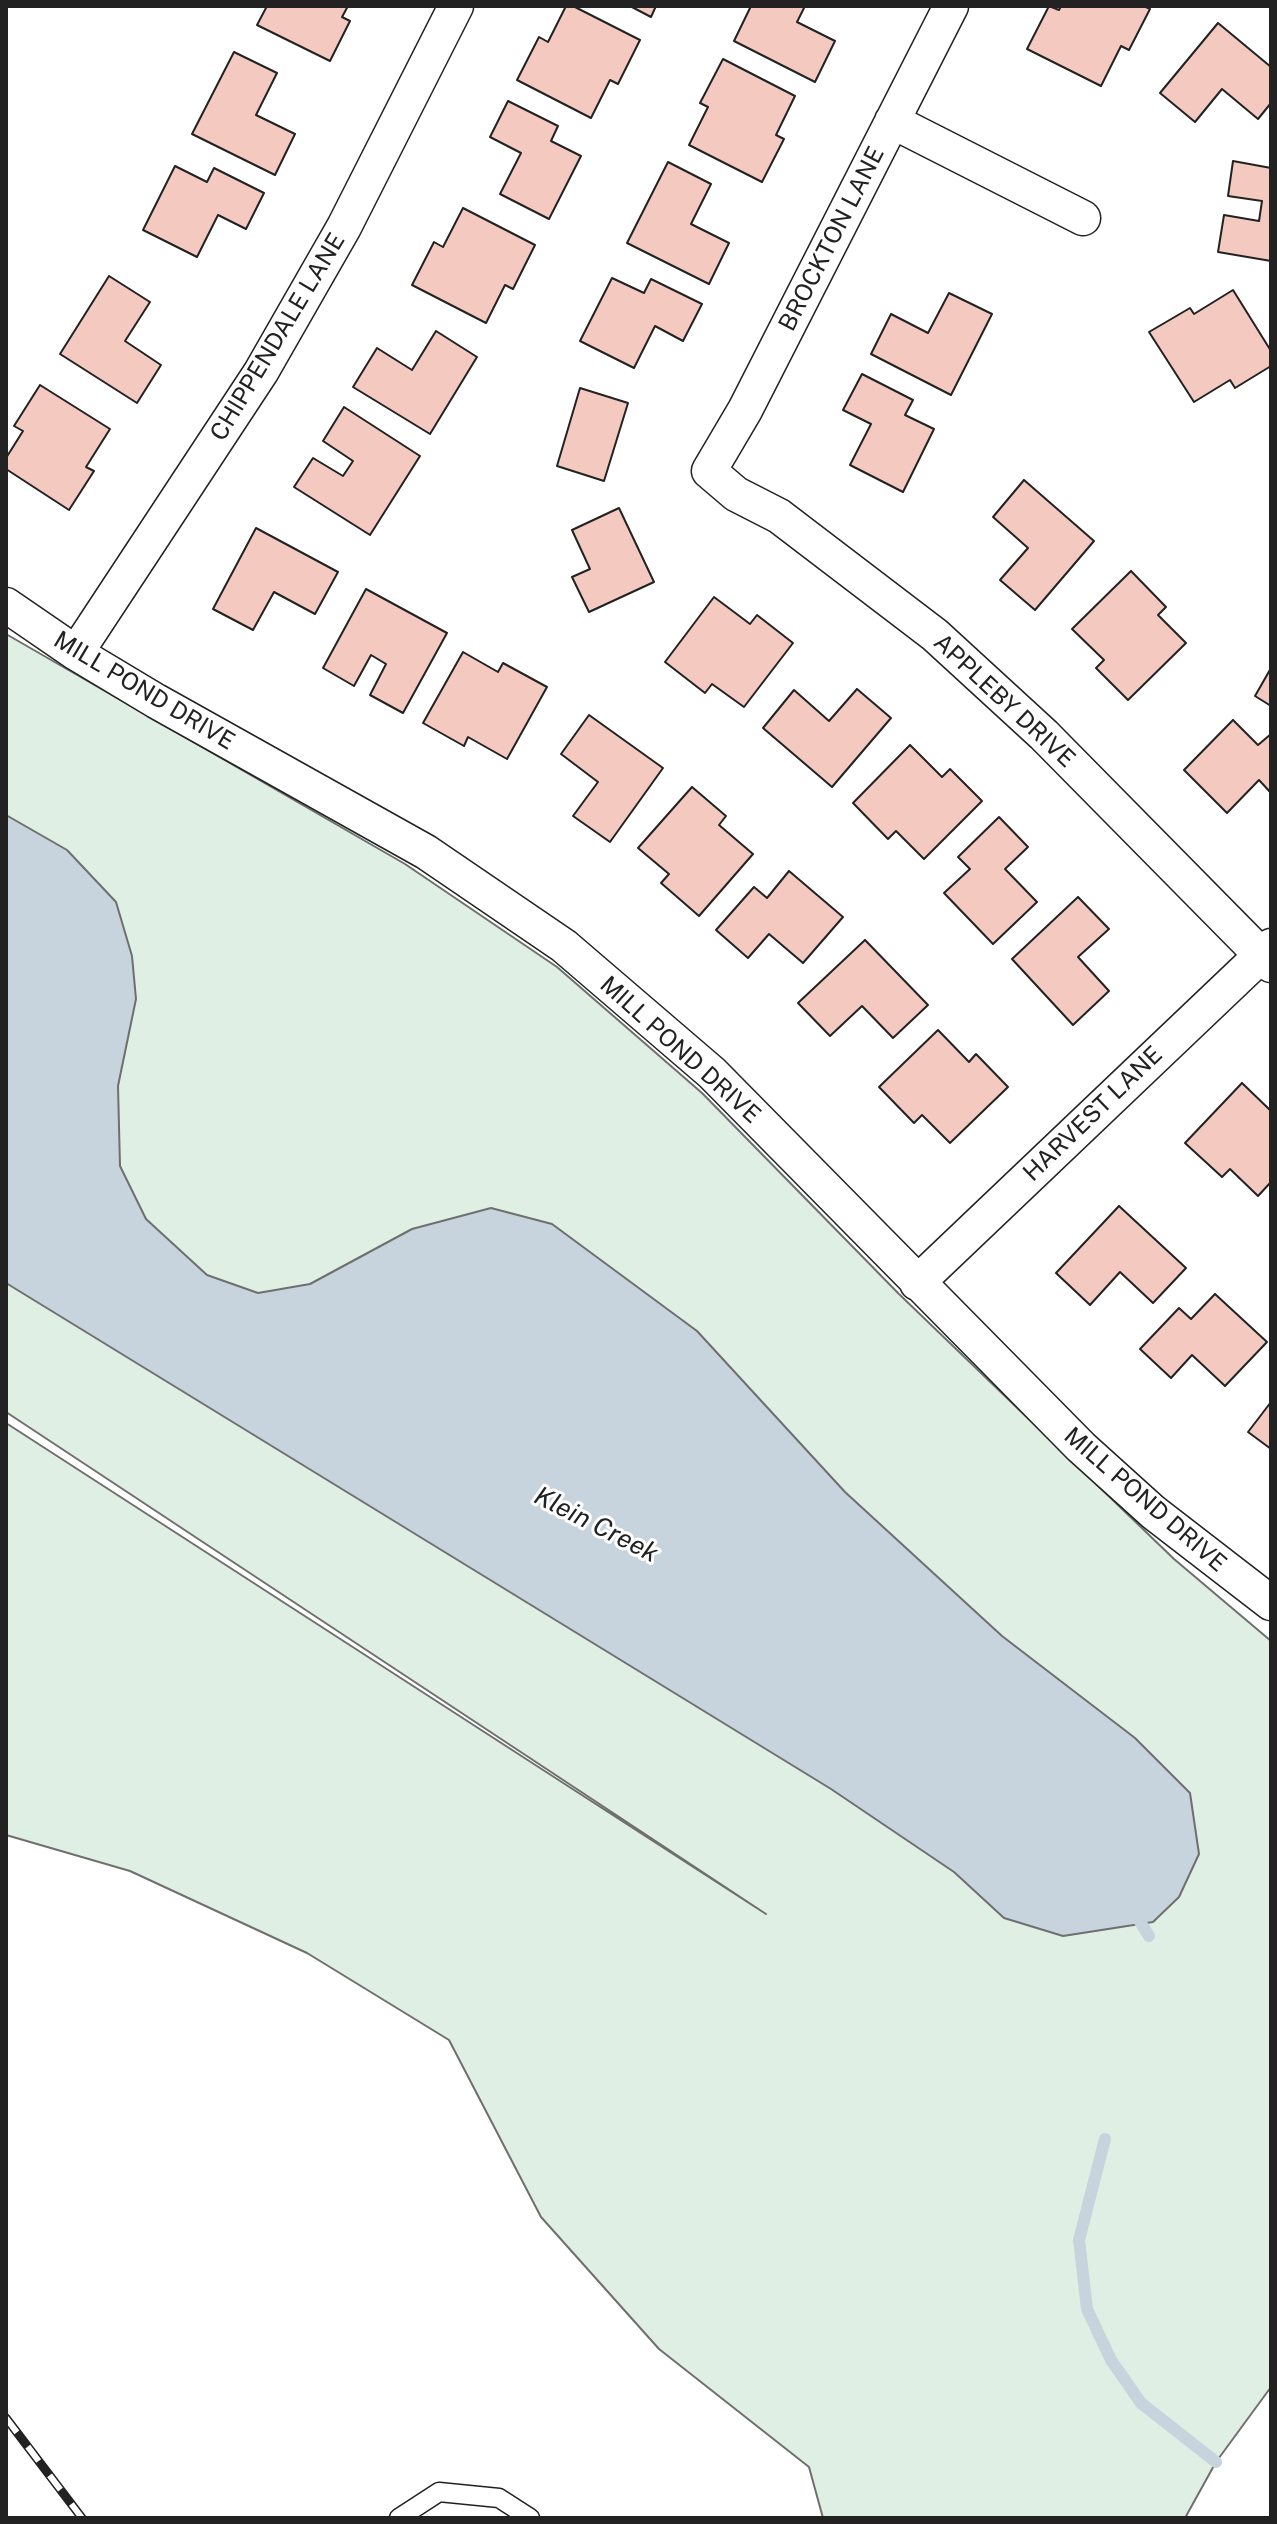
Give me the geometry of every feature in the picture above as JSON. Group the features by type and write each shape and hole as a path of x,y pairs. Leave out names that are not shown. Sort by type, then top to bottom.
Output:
{"street":[{"name":"CHIPPENDALE LANE","path":"76,653 261,372 344,227 456,6"},
{"name":"BROCKTON LANE","path":"709,471 745,410 951,6"},
{"path":"892,121 1083,218"},
{"name":"APPLEBY DRIVE","path":"709,471 736,494 779,516 935,635 1044,735 1268,956"},
{"name":"MILL POND DRIVE","path":"6,605 76,653 156,701 426,852 564,946 712,1073 1081,1447 1164,1521 1271,1603"},
{"name":"HARVEST LANE","path":"917,1283 1202,1010 1268,956"}],"lane":[{"path":"399,2518 439,2492 499,2498 530,2518"}],"green space":[{"path":"6,634 405,864 557,967 702,1093 899,1294 1174,1559 1271,1641 1271,2387 1216,2462 1185,2518 823,2518 809,2467 659,2349 541,2217 449,2040 307,1953 130,1871 6,1835 6,1423 766,1914 6,1412"}],"water":[{"path":"6,815 67,850 116,902 132,956 136,999 118,1086 120,1166 146,1219 207,1275 258,1293 310,1284 412,1229 491,1208 552,1224 697,1331 845,1492 1002,1636 1135,1738 1190,1793 1199,1854 1179,1897 1153,1922 1063,1936 1004,1918 954,1872 831,1789 6,1283"}],"building":[{"path":"267,6 348,6 342,17 350,21 330,61 257,25"},
{"path":"566,6 573,6 640,40 618,84 610,80 591,118 517,80 539,37 548,42"},
{"path":"630,6 656,6 651,17"},
{"path":"751,6 805,6 797,22 835,41 815,82 734,41"},
{"path":"1049,6 1059,10 1061,6 1144,6 1150,9 1129,50 1121,46 1101,86 1027,49"},
{"path":"1218,23 1271,67 1271,103 1258,119 1222,89 1195,122 1160,93"},
{"path":"234,52 277,73 256,115 295,134 275,175 192,134"},
{"path":"723,59 795,96 776,135 784,139 762,182 689,145 708,107 700,103"},
{"path":"508,101 558,126 551,141 581,156 549,219 500,194 521,153 490,137"},
{"path":"1233,161 1271,168 1271,261 1218,252 1224,215 1259,221 1262,201 1228,196"},
{"path":"668,162 711,184 691,224 729,243 709,284 627,243"},
{"path":"175,166 207,182 214,168 264,193 246,229 218,215 197,257 143,230"},
{"path":"463,208 535,245 513,289 505,285 486,323 412,285 434,242 443,247"},
{"path":"109,276 150,302 125,341 161,365 137,403 60,354"},
{"path":"612,278 644,293 651,279 702,304 683,341 655,326 634,368 580,341"},
{"path":"1233,290 1271,351 1271,366 1235,388 1230,380 1194,402 1149,332 1190,308 1194,314"},
{"path":"949,293 992,314 951,395 871,354 891,314 928,333"},
{"path":"436,331 477,357 430,434 353,387 377,348 412,370"},
{"path":"862,374 913,400 905,415 934,429 903,492 850,465 871,424 843,410"},
{"path":"40,385 110,429 86,467 94,471 69,510 6,469 6,458 23,431 14,426"},
{"path":"580,388 628,403 604,481 557,466"},
{"path":"344,407 420,456 370,535 294,487 313,458 343,476 353,461 323,441"},
{"path":"1024,480 1094,541 1035,610 1000,580 1028,548 993,517"},
{"path":"619,508 654,582 589,612 572,577 590,569 572,530"},
{"path":"256,528 338,572 315,614 274,592 253,630 213,609"},
{"path":"1131,571 1166,607 1158,615 1186,643 1128,700 1096,668 1104,660 1072,629"},
{"path":"366,589 447,633 403,713 370,695 386,664 371,655 354,686 323,668"},
{"path":"714,597 750,624 757,615 793,643 744,707 712,684 705,693 665,662"},
{"path":"463,652 498,672 503,663 547,687 507,759 468,737 464,746 423,723"},
{"path":"1271,668 1271,706 1255,696"},
{"path":"857,689 891,718 832,787 763,728 794,690 829,721"},
{"path":"589,715 663,768 610,842 573,816 598,782 561,754"},
{"path":"1233,720 1258,745 1271,734 1271,793 1259,780 1227,813 1184,770"},
{"path":"910,745 942,777 950,769 982,801 924,859 896,831 888,839 853,803"},
{"path":"692,787 726,816 719,825 753,854 699,916 661,883 669,874 638,848"},
{"path":"999,817 1028,847 1005,869 1037,902 993,944 944,893 970,869 958,857"},
{"path":"789,871 843,917 803,963 769,934 748,958 716,930 754,887 767,898"},
{"path":"1078,897 1109,929 1078,957 1109,991 1073,1025 1012,959"},
{"path":"865,940 928,1005 893,1038 862,1006 830,1036 798,1003"},
{"path":"938,1030 969,1062 976,1054 1008,1087 950,1143 922,1115 914,1123 879,1087"},
{"path":"1242,1083 1271,1111 1271,1182 1258,1196 1230,1169 1222,1177 1185,1143"},
{"path":"1119,1206 1186,1268 1153,1303 1120,1272 1090,1305 1056,1273"},
{"path":"1215,1294 1267,1342 1225,1386 1192,1355 1171,1378 1140,1349 1179,1308 1191,1319"},
{"path":"1271,1402 1271,1449 1248,1432"}],"waterway":[{"name":"Klein Creek","path":"1134,1912 1149,1936"},
{"name":"Klein Creek","path":"1105,2139 1079,2240 1087,2309 1111,2360 1141,2403 1216,2462"}],"railway":[{"path":"6,2418 82,2518"}]}
